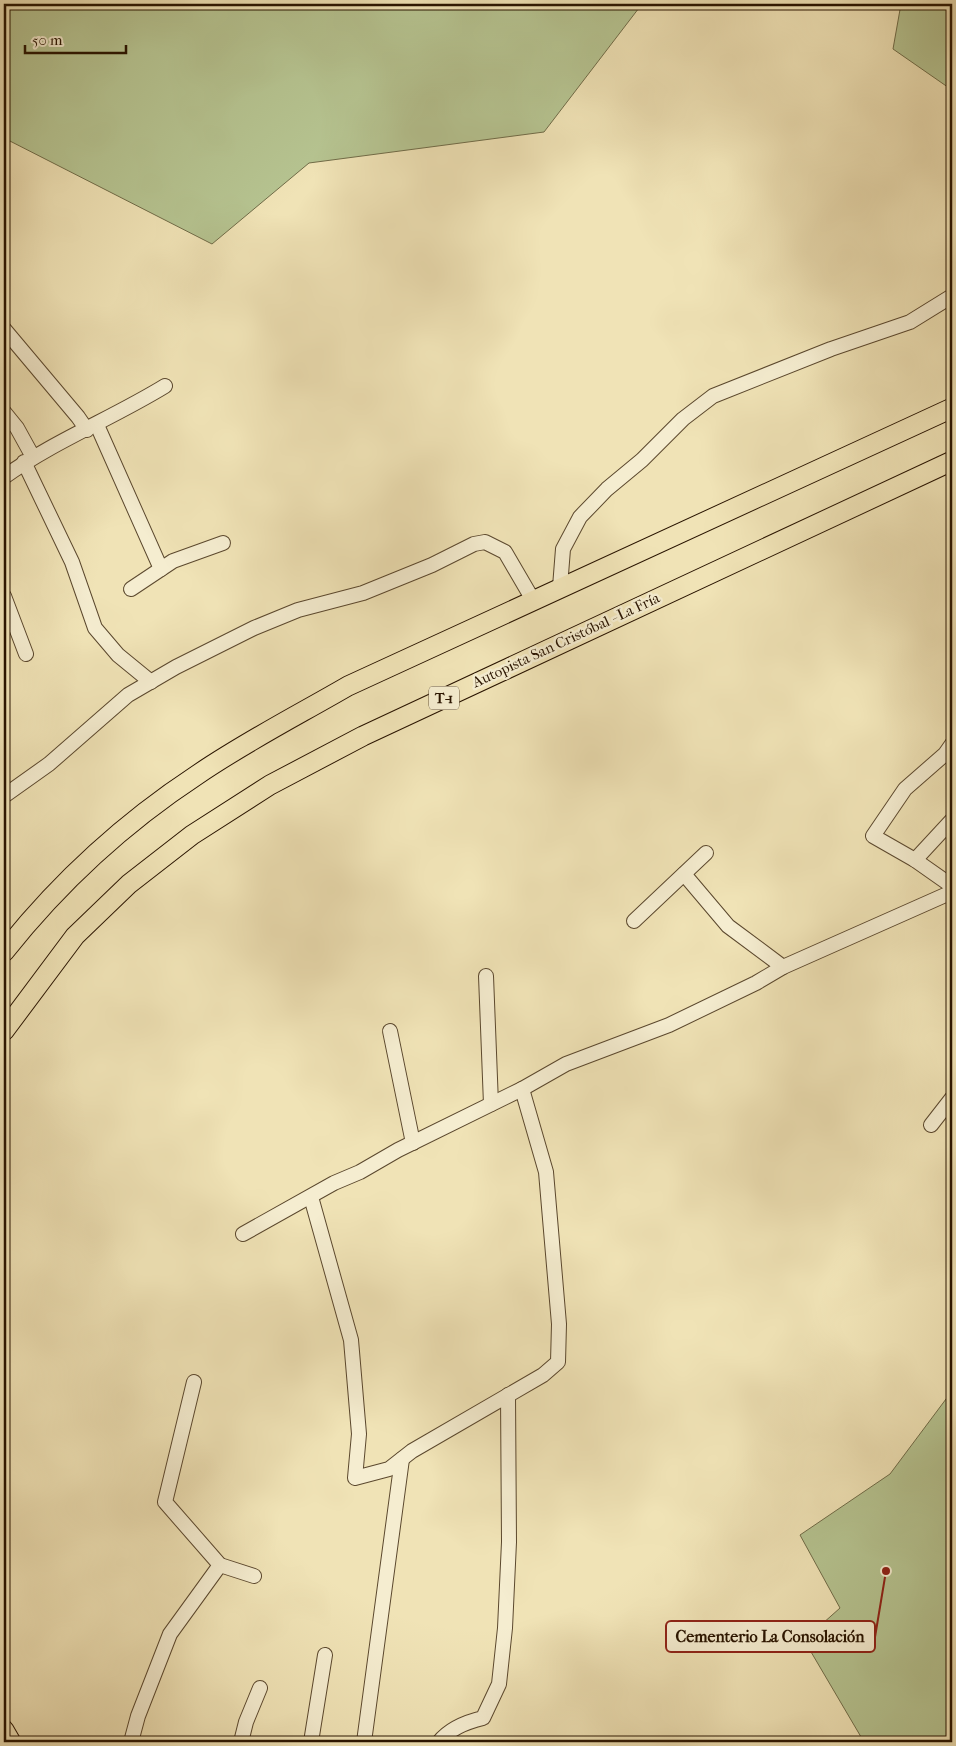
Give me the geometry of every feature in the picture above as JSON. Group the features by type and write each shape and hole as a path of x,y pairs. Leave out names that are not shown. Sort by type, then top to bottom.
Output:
{"highway":[{"path":"4,952 33,915 90,858 197,775 348,686 952,408"},
{"name":"Autopista San Cristóbal - La Fría","path":"4,1031 75,936 129,884 192,835 270,784 363,736 952,461"},
{"path":"4,1730 11,1742"}],"street":[{"path":"560,587 563,549 580,517 607,489 642,460 683,420 713,396 831,348 910,322 952,296"},
{"path":"4,330 78,417 92,427 161,569"},
{"path":"4,477 29,460 165,386"},
{"path":"4,412 17,428 72,562 95,628 118,655 151,682"},
{"path":"4,795 49,764 128,695 151,682 254,628 298,610 363,593 432,565 474,544 485,542 505,552 532,600"},
{"path":"131,589 183,557 223,543"},
{"path":"4,596 26,654"},
{"path":"952,744 945,754 906,789 873,836 915,860 952,886"},
{"path":"915,860 952,820"},
{"path":"634,921 706,853"},
{"path":"684,874 728,926 783,967"},
{"path":"243,1234 413,1143 522,1089 566,1064 669,1025 756,983 783,967 952,892"},
{"path":"486,976 491,1104"},
{"path":"390,1031 413,1143"},
{"path":"310,1197 351,1340 359,1434 355,1478 388,1469 543,1375 558,1362 559,1345 546,1172 522,1089"},
{"path":"931,1125 952,1098"},
{"path":"194,1382 165,1502 220,1565 254,1576"},
{"path":"438,1742 445,1734 463,1724 484,1718 499,1684 505,1628 509,1542 508,1395"},
{"path":"364,1742 402,1459"},
{"path":"130,1742 138,1716 170,1634 220,1565"},
{"path":"311,1742 325,1655"},
{"path":"241,1742 246,1722 260,1688"}],"green space":[{"path":"4,4 642,4 544,132 309,163 212,244 4,138"},
{"path":"901,4 952,4 952,90 893,49"},
{"path":"952,1391 952,1742 864,1742 804,1640 840,1608 800,1535 890,1474"}],"place":[{"name":"Cementerio La Consolación","path":"886,1571"}]}
